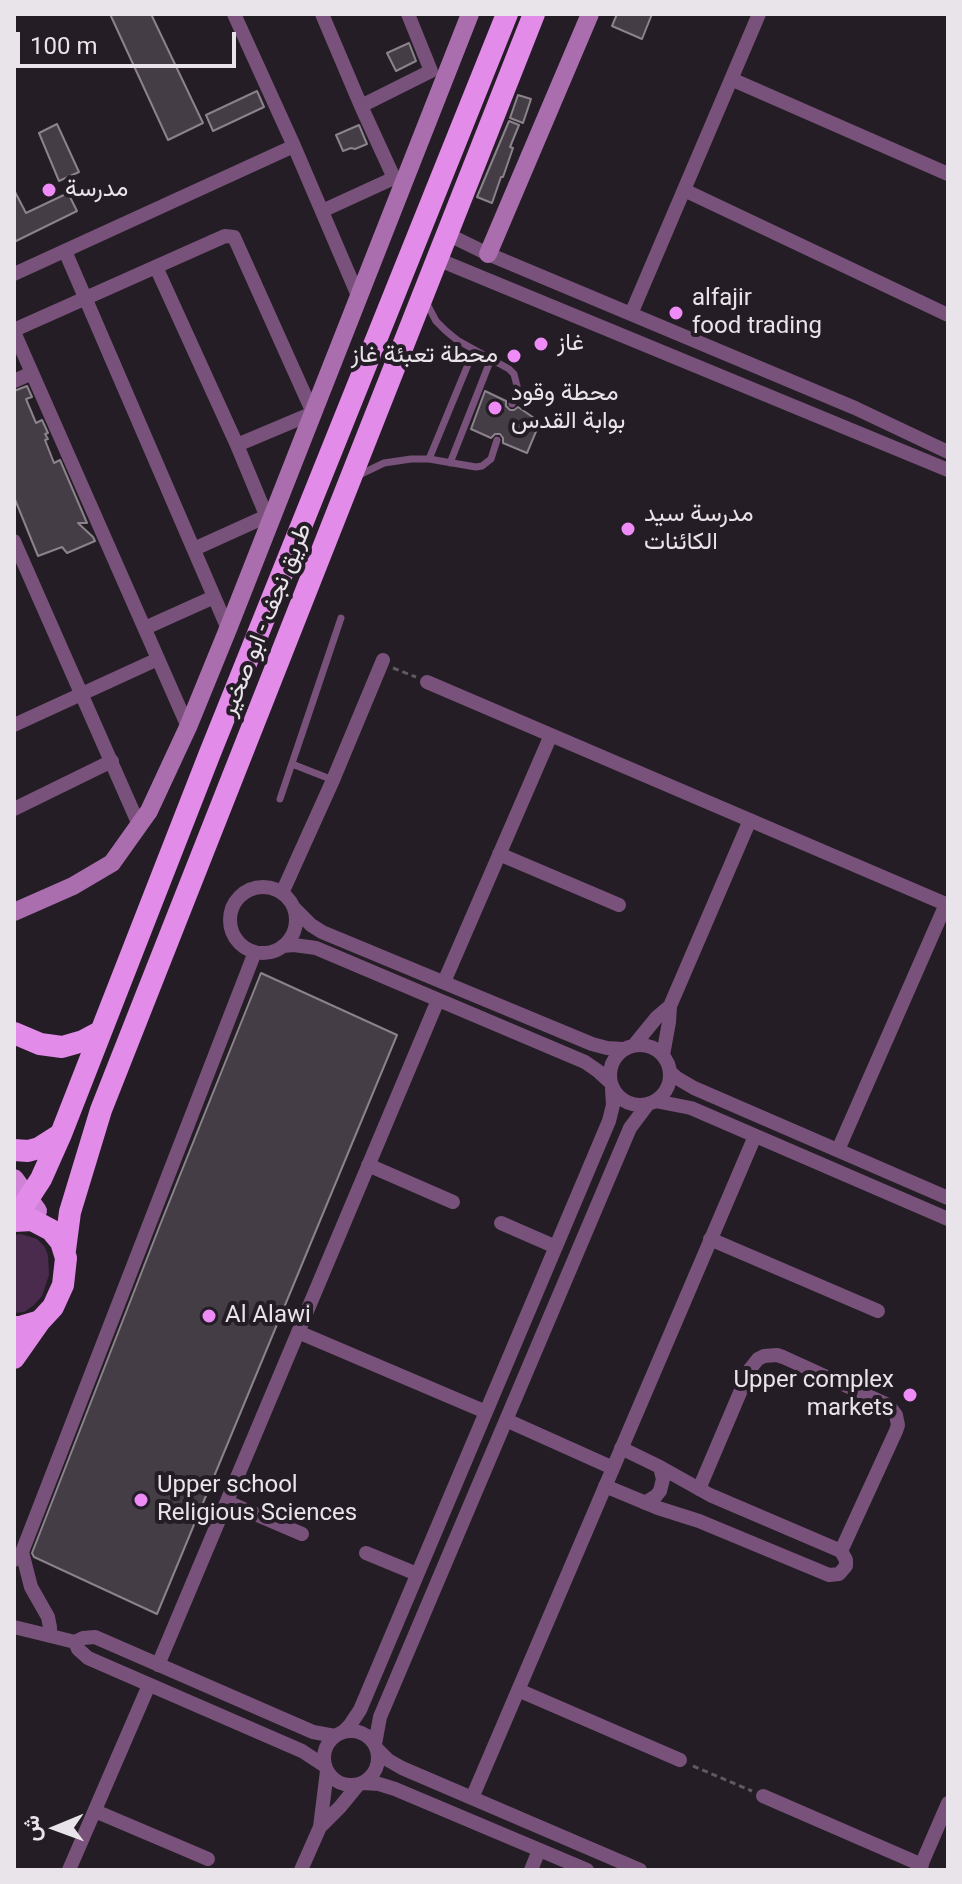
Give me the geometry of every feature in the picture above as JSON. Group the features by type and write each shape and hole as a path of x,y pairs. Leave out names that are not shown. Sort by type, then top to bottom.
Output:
{"highway":[{"name":"طريق نجف - ابو صخير","path":"19,1212 41,1179 61,1134 507,14"},
{"name":"طريق نجف - ابو صخير","path":"40,1321 53,1307 63,1285 66,1271 61,1243 101,1110 534,14"},
{"path":"14,1033 40,1044 62,1047 100,1032"},
{"path":"14,1150 39,1148 61,1134"},
{"path":"19,1212 44,1226 61,1243"},
{"path":"14,1327 40,1321"},
{"path":"14,1358 40,1321"}],"main road":[{"path":"14,912 73,886 112,863 149,811 188,727 268,519 359,298 438,74 470,14"},
{"path":"488,254 590,14"},
{"path":"14,1179 19,1212"}],"street":[{"path":"234,14 359,298"},
{"path":"322,14 397,184 322,211"},
{"path":"361,106 438,74 408,14"},
{"path":"631,314 759,14"},
{"path":"731,79 948,174"},
{"path":"14,274 294,146"},
{"path":"684,190 948,315"},
{"path":"447,234 855,408 948,452"},
{"path":"188,727 14,331 225,236 237,239 313,413 237,445"},
{"path":"65,251 228,629"},
{"path":"437,259 948,470"},
{"path":"156,267 268,519 194,549"},
{"path":"14,381 32,373"},
{"path":"846,428 855,408"},
{"path":"14,541 139,825"},
{"path":"145,628 214,597"},
{"path":"15,722 158,659"},
{"path":"282,893 383,662"},
{"path":"427,682 947,904 838,1150"},
{"path":"444,982 551,735"},
{"path":"14,809 112,761"},
{"path":"663,1055 670,1006 750,820"},
{"path":"499,854 619,905"},
{"path":"320,1827 376,1769 380,1717 630,1128 652,1103 667,1089 670,1072 663,1055 655,1048 646,1045 607,1048 592,1044 322,932 311,925 282,893 270,887 257,887 236,901 230,925 244,947 255,952 265,953 294,945 316,948 585,1062 598,1071 624,1101 633,1105 652,1103 691,1108 948,1219"},
{"path":"283,946 295,929 294,908"},
{"path":"50,1636 48,1617 18,1556 255,952"},
{"path":"158,1665 438,1000"},
{"path":"301,1870 320,1827 327,1746 350,1725 360,1710 609,1121 613,1105 611,1064 616,1055 670,1006"},
{"path":"670,1072 694,1088 948,1198"},
{"path":"472,1798 755,1136"},
{"path":"368,1165 453,1202"},
{"path":"501,1223 556,1247"},
{"path":"710,1239 878,1311"},
{"path":"298,1332 486,1412"},
{"path":"699,1489 753,1364 764,1356 783,1357 884,1403 896,1415 896,1431 841,1551"},
{"path":"506,1420 613,1468"},
{"path":"605,1486 829,1575 839,1574 846,1566 841,1551 699,1489 621,1448"},
{"path":"645,1503 660,1491 663,1479 660,1467"},
{"path":"227,1502 302,1534"},
{"path":"366,1553 417,1574"},
{"path":"14,1627 75,1642 95,1637 313,1732 339,1734 358,1731 365,1734 395,1765 640,1870"},
{"path":"75,1642 88,1658 302,1751 326,1768 337,1782 351,1786 379,1784 395,1789 587,1870"},
{"path":"69,1870 149,1685"},
{"path":"518,1690 680,1760"},
{"path":"763,1796 920,1867 948,1803"},
{"path":"95,1811 208,1859"},
{"path":"531,1870 539,1850"}],"lane":[{"path":"423,294 428,310 436,321 457,340 514,374 517,386 512,404"},
{"path":"429,459 474,350"},
{"path":"450,463 491,359"},
{"path":"350,479 384,463 411,459 482,466 491,459 497,440"},
{"path":"280,799 341,618"},
{"path":"292,764 333,780"}],"path":[{"path":"383,662 427,682"},
{"path":"680,1760 763,1796"}],"shaded area":[{"path":"14,1235 37,1239 45,1247 49,1275 42,1296 34,1305 24,1312 14,1313"}],"building":[{"path":"110,14 151,14 203,123 168,140"},
{"path":"617,14 652,14 642,39 612,26"},
{"path":"409,43 416,61 396,71 387,53"},
{"path":"257,91 264,107 213,131 206,115"},
{"path":"518,95 531,99 523,123 510,118"},
{"path":"509,121 519,125 492,203 477,197"},
{"path":"57,124 79,172 59,181 39,133"},
{"path":"359,125 367,144 343,151 336,135"},
{"path":"14,190 26,213 68,193 77,211 14,242"},
{"path":"27,386 32,397 26,399 36,423 42,420 48,433 45,440 54,463 60,460 87,523 78,523 95,541 67,553 62,547 38,556 14,497 14,391"},
{"path":"485,391 506,401 510,410 518,407 540,422 527,453 503,443 500,434 491,438 471,429"},
{"path":"261,973 397,1035 157,1614 34,1557 32,1553"}],"place":[{"name":"مدرسة","path":"49,190"},
{"name":"alfajir food trading","path":"676,313"},
{"name":"غاز","path":"541,344"},
{"name":"محطة تعبئة غاز","path":"514,356"},
{"name":"محطة وقود بوابة القدس","path":"495,408"},
{"name":"مدرسة سيد الكائنات","path":"628,529"},
{"name":"Al Alawi","path":"209,1316"},
{"name":"Upper complex markets","path":"910,1395"},
{"name":"Upper school Religious Sciences","path":"141,1500"}]}
